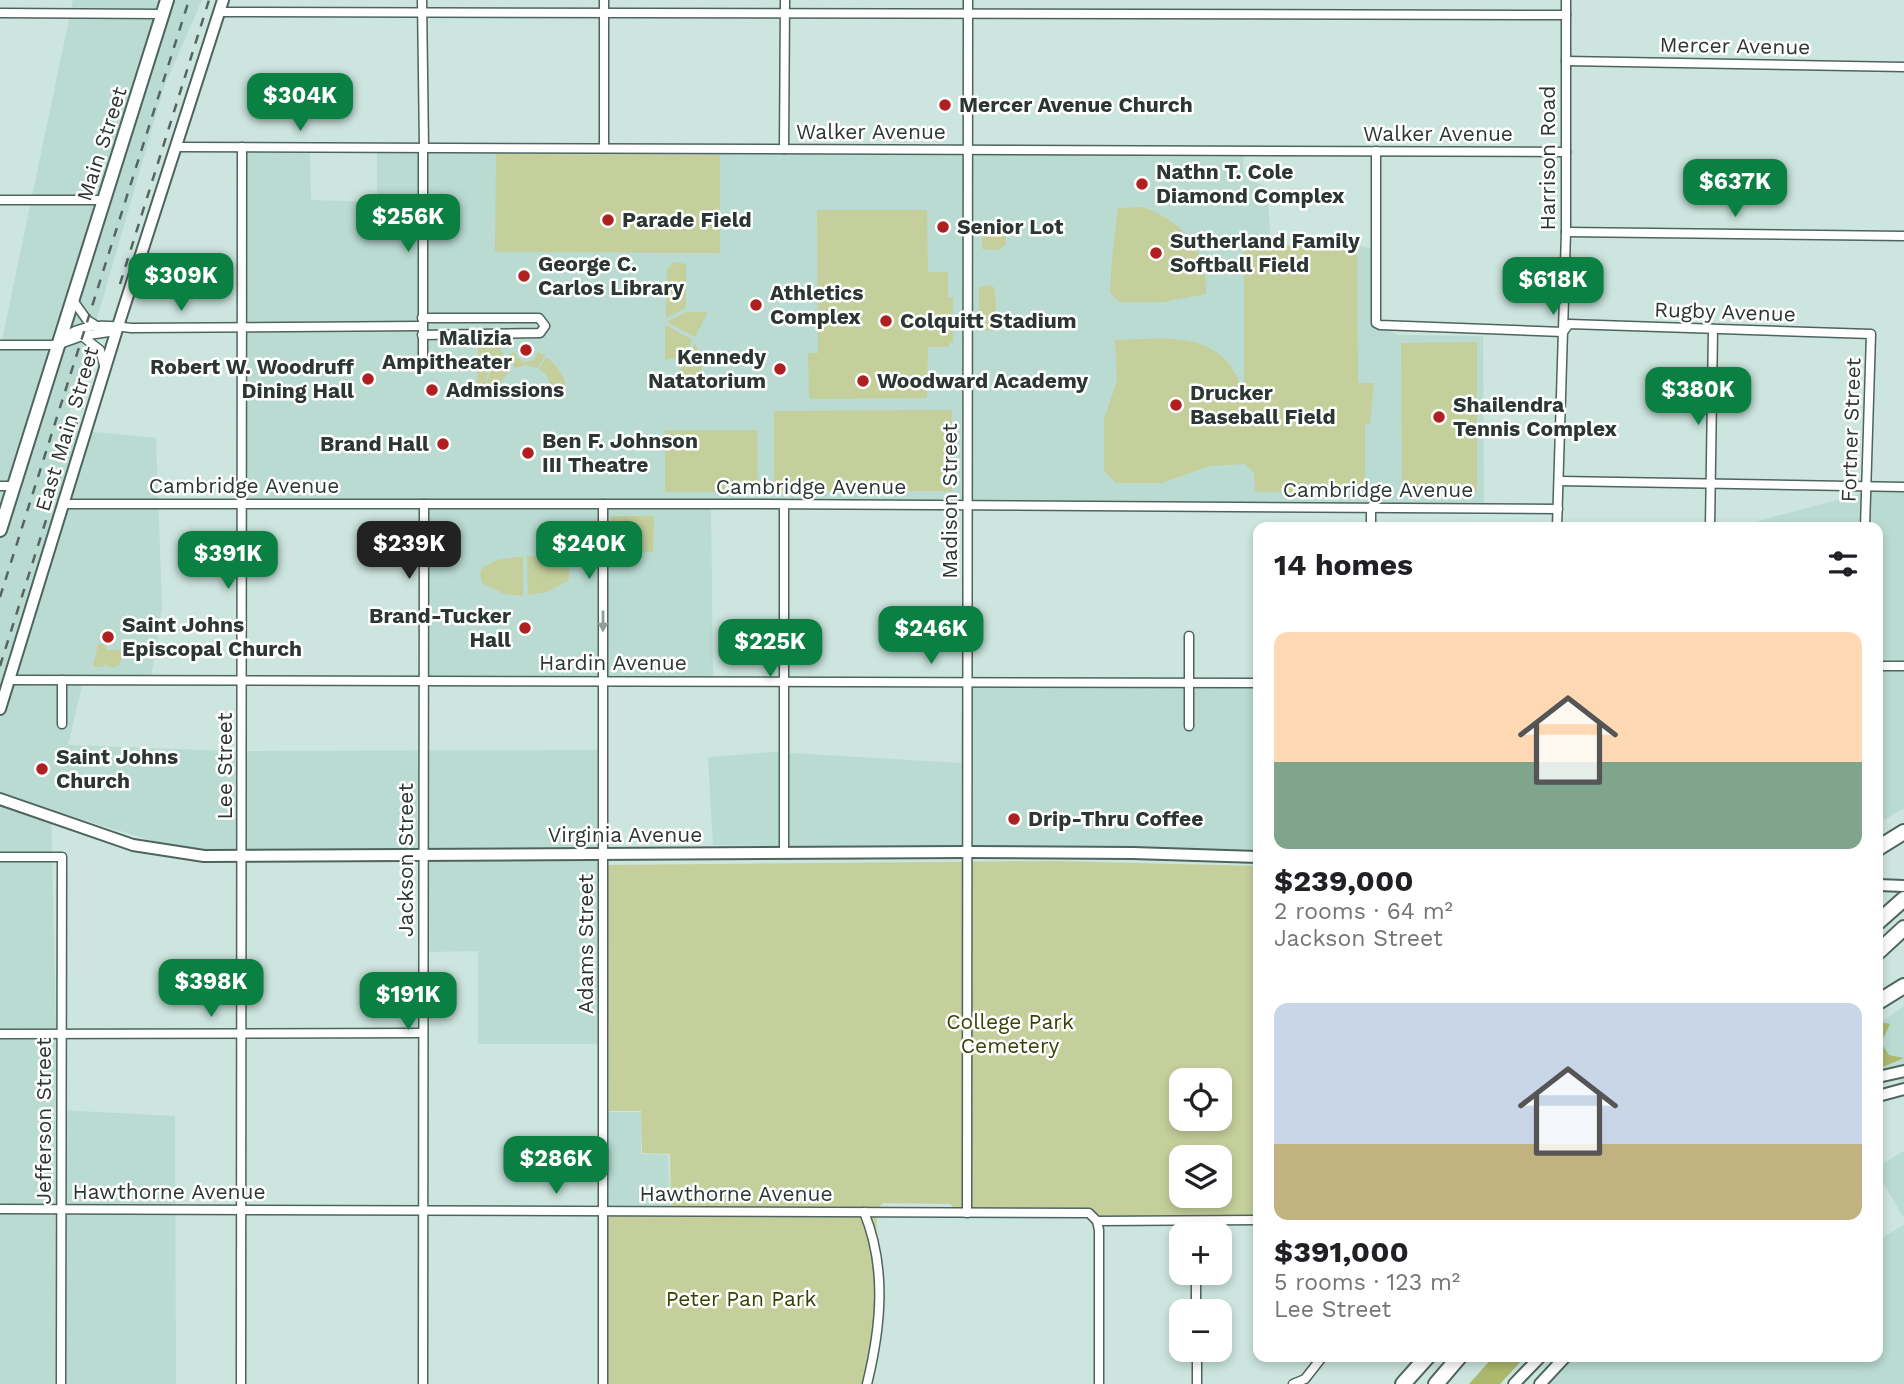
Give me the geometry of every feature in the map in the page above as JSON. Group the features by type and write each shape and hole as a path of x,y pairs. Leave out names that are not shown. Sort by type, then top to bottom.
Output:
{"highway":[{"path":"1883,845 1904,832"},
{"path":"1883,918 1904,899"},
{"path":"1883,947 1904,928"},
{"path":"1883,999 1904,986"},
{"path":"1404,1384 1423,1362"},
{"path":"1436,1384 1455,1362"}],"main road":[{"name":"Main Street","path":"0,530 167,0"},
{"name":"East Main Street","path":"0,709 104,370 223,0"},
{"name":"Virginia Avenue","path":"0,799 133,845 204,856 967,852 1253,857"},
{"path":"1883,885 1904,886"},
{"path":"1883,1076 1904,1071"},
{"path":"1883,1095 1904,1089"},
{"path":"1514,1384 1535,1362"},
{"path":"1540,1384 1560,1362"}],"street":[{"path":"422,0 422,356"},
{"path":"604,0 604,148"},
{"path":"784,149 785,0"},
{"name":"Madison Street","path":"967,1213 968,0"},
{"name":"Harrison Road","path":"1557,522 1566,232 1566,0"},
{"path":"219,12 1566,15"},
{"path":"0,13 163,14"},
{"name":"Mercer Avenue","path":"1566,61 1904,67"},
{"name":"Walker Avenue","path":"177,147 423,150 604,148 1566,152"},
{"name":"Lee Street","path":"241,1384 242,148"},
{"name":"Rugby Avenue","path":"1376,151 1376,323 1380,325 1563,332 1569,324 1871,334"},
{"path":"0,200 104,200"},
{"path":"1566,232 1904,236"},
{"path":"72,299 87,320 95,325"},
{"path":"57,345 66,335 95,325 422,326 539,318 545,326 540,333 422,326"},
{"path":"0,345 57,345 82,335 109,332 118,326"},
{"path":"1710,522 1713,328"},
{"name":"Fortner Street","path":"1865,522 1871,334"},
{"path":"82,335 100,350 104,370"},
{"path":"1559,481 1904,487"},
{"path":"0,486 14,486"},
{"name":"Cambridge Avenue","path":"65,504 1558,509"},
{"name":"Jackson Street","path":"423,1384 424,504"},
{"name":"Adams Street","path":"603,504 603,1384"},
{"path":"784,505 784,853"},
{"path":"1371,507 1371,522"},
{"path":"1189,636 1189,726"},
{"path":"1883,666 1904,666"},
{"name":"Hardin Avenue","path":"9,680 1253,683"},
{"path":"62,680 62,724"},
{"name":"Jefferson Street","path":"0,857 62,857 61,1384"},
{"path":"0,1034 423,1033"},
{"name":"Hawthorne Avenue","path":"0,1209 1089,1213 1097,1221 1253,1220"},
{"path":"864,1212 877,1250 880,1305 877,1344 867,1384"},
{"path":"1097,1221 1099,1384"},
{"path":"1196,1362 1197,1384"},
{"path":"1293,1384 1305,1379 1318,1362"}],"shaded area":[{"path":"73,0 202,0 164,87 65,429 156,438 162,607 151,678 83,682 68,745 228,751 608,750 608,780 601,844 598,1044 478,1044 478,951 427,952 428,850 186,851 51,810 58,1110 175,1116 176,1384 0,1384 0,350"},
{"name":"Woodward Academy","path":"242,147 310,148 311,200 377,202 377,148 1243,151 1244,173 1253,181 1267,187 1271,245 1357,245 1373,249 1380,325 1398,335 1483,336 1484,508 711,504 713,681 424,681 423,504 242,504"},
{"path":"1875,490 1904,491 1904,808 1883,821 1883,522 1755,522"},
{"path":"962,686 1253,686 1253,854 713,845 708,757 773,752 961,763"},
{"path":"1904,1006 1904,1082 1883,1076 1883,1021"},
{"path":"600,1112 641,1112 641,1154 668,1155 670,1206 600,1209"},
{"path":"1904,1151 1904,1218 1883,1182 1883,1163"},
{"path":"1904,1225 1904,1384 1549,1384 1569,1362 1883,1362 1883,1237"}],"green space":[{"name":"Parade Field","path":"496,154 720,155 720,253 495,252"},
{"name":"Sutherland Family Softball Field","path":"1142,207 1170,220 1190,240 1202,264 1206,294 1163,302 1120,302 1110,293 1118,208"},
{"name":"Colquitt Stadium","path":"817,210 927,210 928,272 948,272 948,297 953,297 953,343 949,343 949,347 928,347 927,398 811,399 809,396 808,353 818,353"},
{"path":"982,234 1006,234 1006,244 999,250 982,249"},
{"path":"1357,245 1358,383 1374,383 1370,424 1365,424 1365,492 1255,492 1254,473 1245,464 1209,466 1162,483 1116,483 1104,471 1104,419 1117,381 1115,340 1167,339 1200,344 1227,362 1237,377 1244,396 1244,246"},
{"path":"673,262 686,264 686,308 666,318 667,270"},
{"path":"991,285 995,289 994,331 979,329 979,288"},
{"path":"686,312 708,312 695,337 667,322"},
{"path":"665,325 693,340 684,356 665,360"},
{"name":"Shailendra Tennis Complex","path":"1477,342 1477,492 1402,492 1401,343"},
{"path":"497,343 504,355 491,368 485,385 477,384 478,368 484,354 478,356 478,344 493,344 486,352"},
{"path":"695,343 703,361 700,378 678,374"},
{"path":"515,352 524,362 534,360 538,352 545,355 538,368 526,365 515,368 508,355"},
{"path":"504,356 511,369 502,381 500,390 485,390 491,371"},
{"path":"546,357 560,371 567,390 552,389 547,376 539,369"},
{"path":"952,410 952,491 774,491 774,411"},
{"path":"665,430 757,430 758,492 665,492"},
{"path":"611,516 654,516 653,552 611,551"},
{"path":"527,556 563,563 570,571 568,581 547,592 528,595"},
{"path":"523,557 523,596 504,594 482,583 482,568 497,560"},
{"path":"98,644 105,644 106,650 121,650 119,665 112,668 105,664 104,667 93,666"},
{"name":"College Park Cemetery","path":"1053,861 1253,866 1253,1217 1100,1216 1082,1208 953,1207 950,1204 883,1203 879,1207 671,1206 670,1154 642,1153 641,1111 609,1111 608,865"},
{"path":"1883,1023 1890,1024 1883,1039"},
{"path":"1883,1046 1889,1055 1904,1058 1883,1067"},
{"name":"Peter Pan Park","path":"600,1209 877,1213 873,1345 866,1384 601,1384"},
{"path":"1489,1362 1520,1362 1500,1384 1469,1384"}],"railway":[{"path":"0,597 189,0"},
{"path":"120,284 209,0"},
{"path":"0,666 88,387"}],"place":[{"name":"Mercer Avenue Church","path":"945,105"},
{"name":"Nathn T. Cole Diamond Complex","path":"1142,184"},
{"name":"Parade Field","path":"608,220"},
{"name":"Senior Lot","path":"943,227"},
{"name":"Sutherland Family Softball Field","path":"1156,253"},
{"name":"George C. Carlos Library","path":"524,276"},
{"name":"Athletics Complex","path":"756,305"},
{"name":"Colquitt Stadium","path":"886,321"},
{"name":"Malizia Ampitheater","path":"526,350"},
{"name":"Kennedy Natatorium","path":"780,369"},
{"name":"Robert W. Woodruff Dining Hall","path":"368,379"},
{"name":"Woodward Academy","path":"863,381"},
{"name":"Admissions","path":"432,390"},
{"name":"Drucker Baseball Field","path":"1176,405"},
{"name":"Shailendra Tennis Complex","path":"1439,417"},
{"name":"Brand Hall","path":"443,444"},
{"name":"Ben F. Johnson III Theatre","path":"528,453"},
{"name":"Brand-Tucker Hall","path":"525,628"},
{"name":"Saint Johns Episcopal Church","path":"108,637"},
{"name":"Saint Johns Church","path":"42,769"},
{"name":"Drip-Thru Coffee","path":"1014,819"}]}
